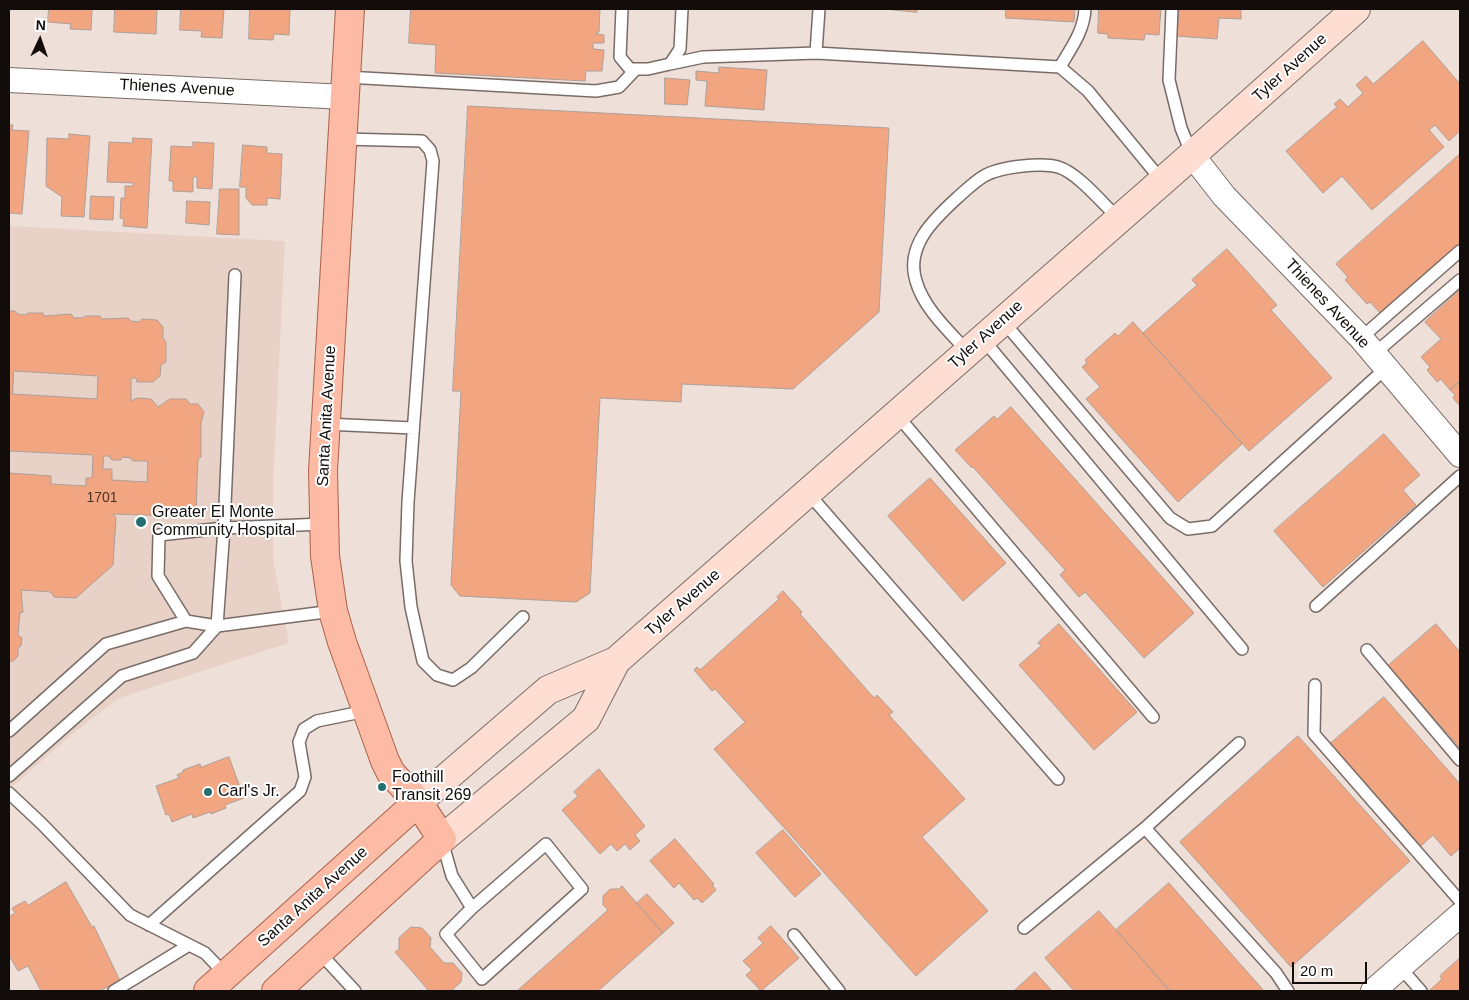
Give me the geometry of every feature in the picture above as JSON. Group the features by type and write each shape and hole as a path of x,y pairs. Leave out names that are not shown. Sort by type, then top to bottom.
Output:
{"main road":[{"name":"Santa Anita Avenue","path":"350,9 323,471 325,556 333,610 366,711 391,773 418,802 442,839"},
{"name":"Tyler Avenue","path":"418,802 548,690 616,661 1356,9"},
{"name":"Tyler Avenue","path":"442,839 586,719 616,661"},
{"name":"Santa Anita Avenue","path":"217,983 418,802"},
{"path":"276,991 442,839"}],"street":[{"name":"Thienes Avenue","path":"9,80 346,87"},
{"name":"Thienes Avenue","path":"1192,155 1224,196 1374,353 1460,455"},
{"path":"1373,991 1460,915"}],"lane":[{"path":"622,9 620,57 630,69 648,69 703,57 816,53 1060,67 1088,91 1162,181"},
{"path":"670,64 680,49 682,9"},
{"path":"816,53 819,9"},
{"path":"1060,67 1078,36 1084,20 1085,9"},
{"path":"1172,9 1169,80 1181,128 1192,155"},
{"path":"346,87 596,91 619,87 636,69"},
{"path":"343,139 422,142 430,150 433,161 406,560 411,607 423,661 437,675 453,680 470,668 522,617"},
{"path":"1119,218 1072,174 1058,166 1012,167 984,176 931,222 914,253 915,281 927,305 975,345 1242,650"},
{"path":"1002,320 1170,518 1188,530 1212,526 1374,353 1460,251"},
{"path":"9,776 122,676 194,653 217,626 224,528 235,275"},
{"path":"1374,353 1460,280"},
{"path":"897,415 1153,717"},
{"path":"326,424 414,428"},
{"path":"1316,606 1460,476"},
{"path":"808,493 1058,778"},
{"path":"186,621 158,576 159,535 224,528 324,524"},
{"path":"9,731 106,644 186,621 217,626 333,610"},
{"path":"1367,650 1460,760"},
{"path":"1315,685 1314,734 1460,901"},
{"path":"149,925 300,791 305,777 299,742 304,729 317,721 366,711"},
{"path":"1024,928 1145,828 1239,743"},
{"path":"9,793 42,824 130,915 205,952 217,983"},
{"path":"1145,828 1276,973 1288,991"},
{"path":"442,839 452,876 472,908"},
{"path":"546,844 582,890 482,979 446,934 472,908 546,844"},
{"path":"794,935 838,991"},
{"path":"114,991 189,945"},
{"path":"319,952 355,991"},
{"path":"1400,967 1421,991"}],"shaded area":[{"name":"Greater El Monte Community Hospital","path":"9,226 285,241 273,484 273,559 289,643 119,698 70,736 9,790"}],"building":[{"path":"49,9 92,9 91,30 70,29 71,24 48,22"},
{"path":"115,9 157,9 156,34 114,32"},
{"path":"181,9 224,9 222,38 201,37 202,31 180,30"},
{"path":"250,9 290,9 289,35 274,34 273,40 249,39"},
{"path":"411,9 600,9 599,32 596,34 604,35 604,43 593,43 593,49 604,50 602,71 586,71 585,81 435,73 436,45 409,43"},
{"path":"885,9 917,9 917,12"},
{"path":"1006,9 1075,9 1074,22 1006,18"},
{"path":"1099,9 1161,9 1159,35 1145,34 1144,40 1108,38 1108,34 1098,33"},
{"path":"1179,9 1241,9 1241,19 1219,18 1217,39 1177,36"},
{"path":"1423,41 1460,84 1460,131 1449,141 1435,125 1429,130 1444,147 1372,210 1342,176 1323,193 1286,151 1337,107 1334,104 1340,99 1348,107 1363,93 1356,85 1366,76 1373,84"},
{"path":"719,67 767,70 764,110 705,106 707,81 696,80 696,71 719,73"},
{"path":"665,78 690,80 687,105 665,104"},
{"path":"468,106 889,128 879,312 793,389 682,384 681,402 600,398 590,593 576,602 460,596 451,585 461,391 453,391"},
{"path":"9,125 13,125 12,130 29,131 22,214 9,213"},
{"path":"69,134 90,136 84,217 61,216 62,197 46,186 47,138 69,139"},
{"path":"133,138 152,139 147,228 123,226 124,219 120,218 121,198 125,198 125,186 133,186 133,183 107,182 109,142 132,143"},
{"path":"193,142 214,143 212,189 197,188 197,177 193,177 193,192 173,191 173,181 169,181 171,146 193,147"},
{"path":"243,145 267,147 267,153 282,154 280,199 267,198 267,205 252,205 246,198 246,187 240,187"},
{"path":"1460,154 1460,245 1382,315 1370,302 1367,304 1345,280 1348,277 1336,264"},
{"path":"220,189 239,189 239,235 217,234"},
{"path":"91,196 114,197 113,220 90,219"},
{"path":"187,201 210,202 209,225 186,223"},
{"path":"1227,249 1277,305 1271,310 1332,378 1249,451 1143,333 1197,285 1192,280"},
{"path":"1460,290 1460,381 1450,390 1441,379 1437,382 1427,370 1430,367 1421,357 1441,339 1425,322"},
{"name":"Greater El Monte Community Hospital","path":"9,311 26,315 28,313 43,313 44,316 71,314 74,318 100,316 102,319 128,318 131,321 139,322 142,319 157,320 163,327 163,338 166,342 166,362 161,365 160,376 153,382 137,382 136,378 131,378 131,401 137,398 151,399 158,407 170,399 186,399 190,404 198,404 204,412 201,423 201,457 198,459 196,509 189,514 176,516 113,514 116,518 113,565 76,598 54,597 51,592 21,590 23,612 20,613 18,635 22,638 21,646 18,648 18,656 13,661 9,661 9,473 51,476 51,484 86,486 86,478 92,478 93,455 9,451","holes":["14,371 98,376 97,399 13,394","104,456 109,456 112,460 121,460 122,457 131,458 133,461 148,461 147,482 112,480 112,469 103,469"]},
{"path":"1133,322 1242,444 1178,502 1086,399 1100,387 1082,367 1087,363 1085,360 1115,333 1118,336"},
{"path":"1460,381 1460,406 1453,398 1455,395 1450,390"},
{"path":"1011,407 1194,613 1144,658 1085,592 1079,597 1060,575 1065,570 973,467 955,450 994,416 997,419"},
{"path":"1384,434 1420,475 1403,490 1416,505 1323,587 1274,531"},
{"path":"930,478 1006,563 963,601 888,516"},
{"path":"783,591 802,612 800,614 874,698 877,695 893,712 889,715 965,799 922,837 988,911 916,976 714,749 745,722 715,689 712,691 694,670 697,667 700,670 779,599 777,597"},
{"path":"1059,624 1137,712 1094,750 1019,665 1041,646 1038,643"},
{"path":"1436,624 1460,652 1460,748 1388,666"},
{"path":"1384,697 1460,784 1460,848 1451,856 1433,835 1421,846 1330,744"},
{"path":"1298,736 1410,861 1291,967 1180,842"},
{"path":"229,757 244,798 225,805 226,808 211,814 210,812 193,818 192,814 172,822 169,814 166,815 156,786 179,778 177,775 183,772 183,770 200,764 201,767"},
{"path":"599,769 645,826 635,835 640,841 630,850 625,844 617,851 611,844 600,854 562,810 578,796 574,792"},
{"path":"783,830 821,874 795,897 756,853"},
{"path":"675,839 714,884 712,885 716,890 702,903 697,898 694,900 679,883 674,888 650,861"},
{"path":"66,882 92,927 94,926 120,981 99,991 41,991 28,966 18,971 9,955 9,917 15,913 12,908 25,901 28,905"},
{"path":"1169,883 1264,991 1170,991 1116,930"},
{"path":"622,886 663,933 598,991 517,991 608,910 603,905 603,896 610,889 619,889"},
{"path":"647,894 674,923 663,933 637,903"},
{"path":"1099,911 1170,991 1074,991 1045,958"},
{"path":"771,926 799,958 761,991 746,975 752,970 743,961 763,943 758,938"},
{"path":"411,927 422,928 431,938 430,947 444,963 453,963 462,973 461,982 451,991 429,991 395,952 399,949 399,938"},
{"path":"1460,958 1460,991 1429,991 1442,979 1440,976"},
{"path":"1035,972 1052,991 1014,991"}],"place":[{"name":"Greater El Monte Community Hospital","path":"141,522"},
{"name":"Foothill Transit 269","path":"382,787"},
{"name":"Carl's Jr.","path":"208,792"}]}
